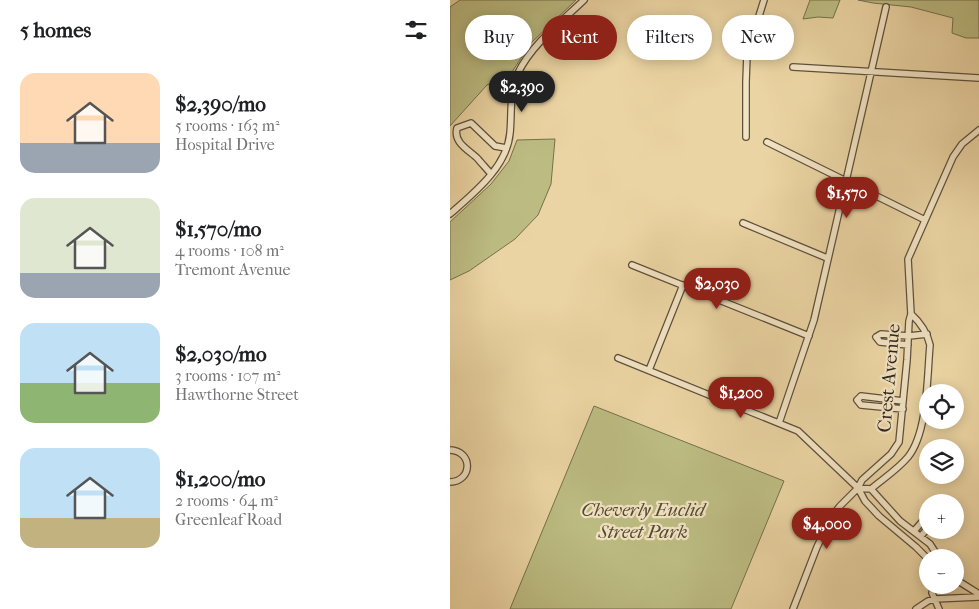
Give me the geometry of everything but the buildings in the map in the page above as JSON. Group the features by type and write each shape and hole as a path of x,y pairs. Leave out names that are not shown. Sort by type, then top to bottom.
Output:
{"street":[{"path":"450,214 470,197 500,161 510,134 514,88 518,74 538,44 584,0"},
{"path":"746,137 747,54 764,0"},
{"path":"778,423 809,336 886,7"},
{"path":"793,66 979,78"},
{"path":"491,174 477,158 461,145 455,134 456,128 471,123 495,146 506,148"},
{"name":"Crest Avenue","path":"793,609 824,529 840,506 858,488 862,480 896,448 900,436 911,314 908,259 957,150 979,130"},
{"path":"767,142 925,220"},
{"path":"744,223 827,258"},
{"path":"632,265 809,336"},
{"path":"648,370 683,285"},
{"name":"Crest Avenue","path":"871,489 909,456 923,426 930,345 927,334 919,321 911,314"},
{"path":"908,345 880,342 876,337 881,334 908,336 927,334"},
{"path":"618,358 798,431 858,488 865,501 879,516 919,550"},
{"path":"902,409 861,405 857,400 861,396 903,401"},
{"path":"450,450 462,454 468,467 467,472 461,479 450,482"},
{"path":"858,488 871,489 900,521 919,535"},
{"path":"914,531 919,525"},
{"path":"924,539 935,549"},
{"path":"964,585 979,596"},
{"path":"932,594 939,609"},
{"path":"916,609 934,599 979,596"}],"green space":[{"path":"460,0 576,0 560,15 542,15 542,32 532,42 532,15 465,15 465,60 520,60 508,78 487,85 450,126 450,7"},
{"path":"810,0 840,0 833,18 803,19"},
{"path":"858,0 979,0 979,38 966,38 952,33 953,18 911,7"},
{"path":"555,139 551,184 538,215 515,239 469,271 450,280 450,222 491,184 509,161 517,140"},
{"name":"Cheverly Euclid Street Park","path":"594,406 784,481 731,609 510,609"}]}
